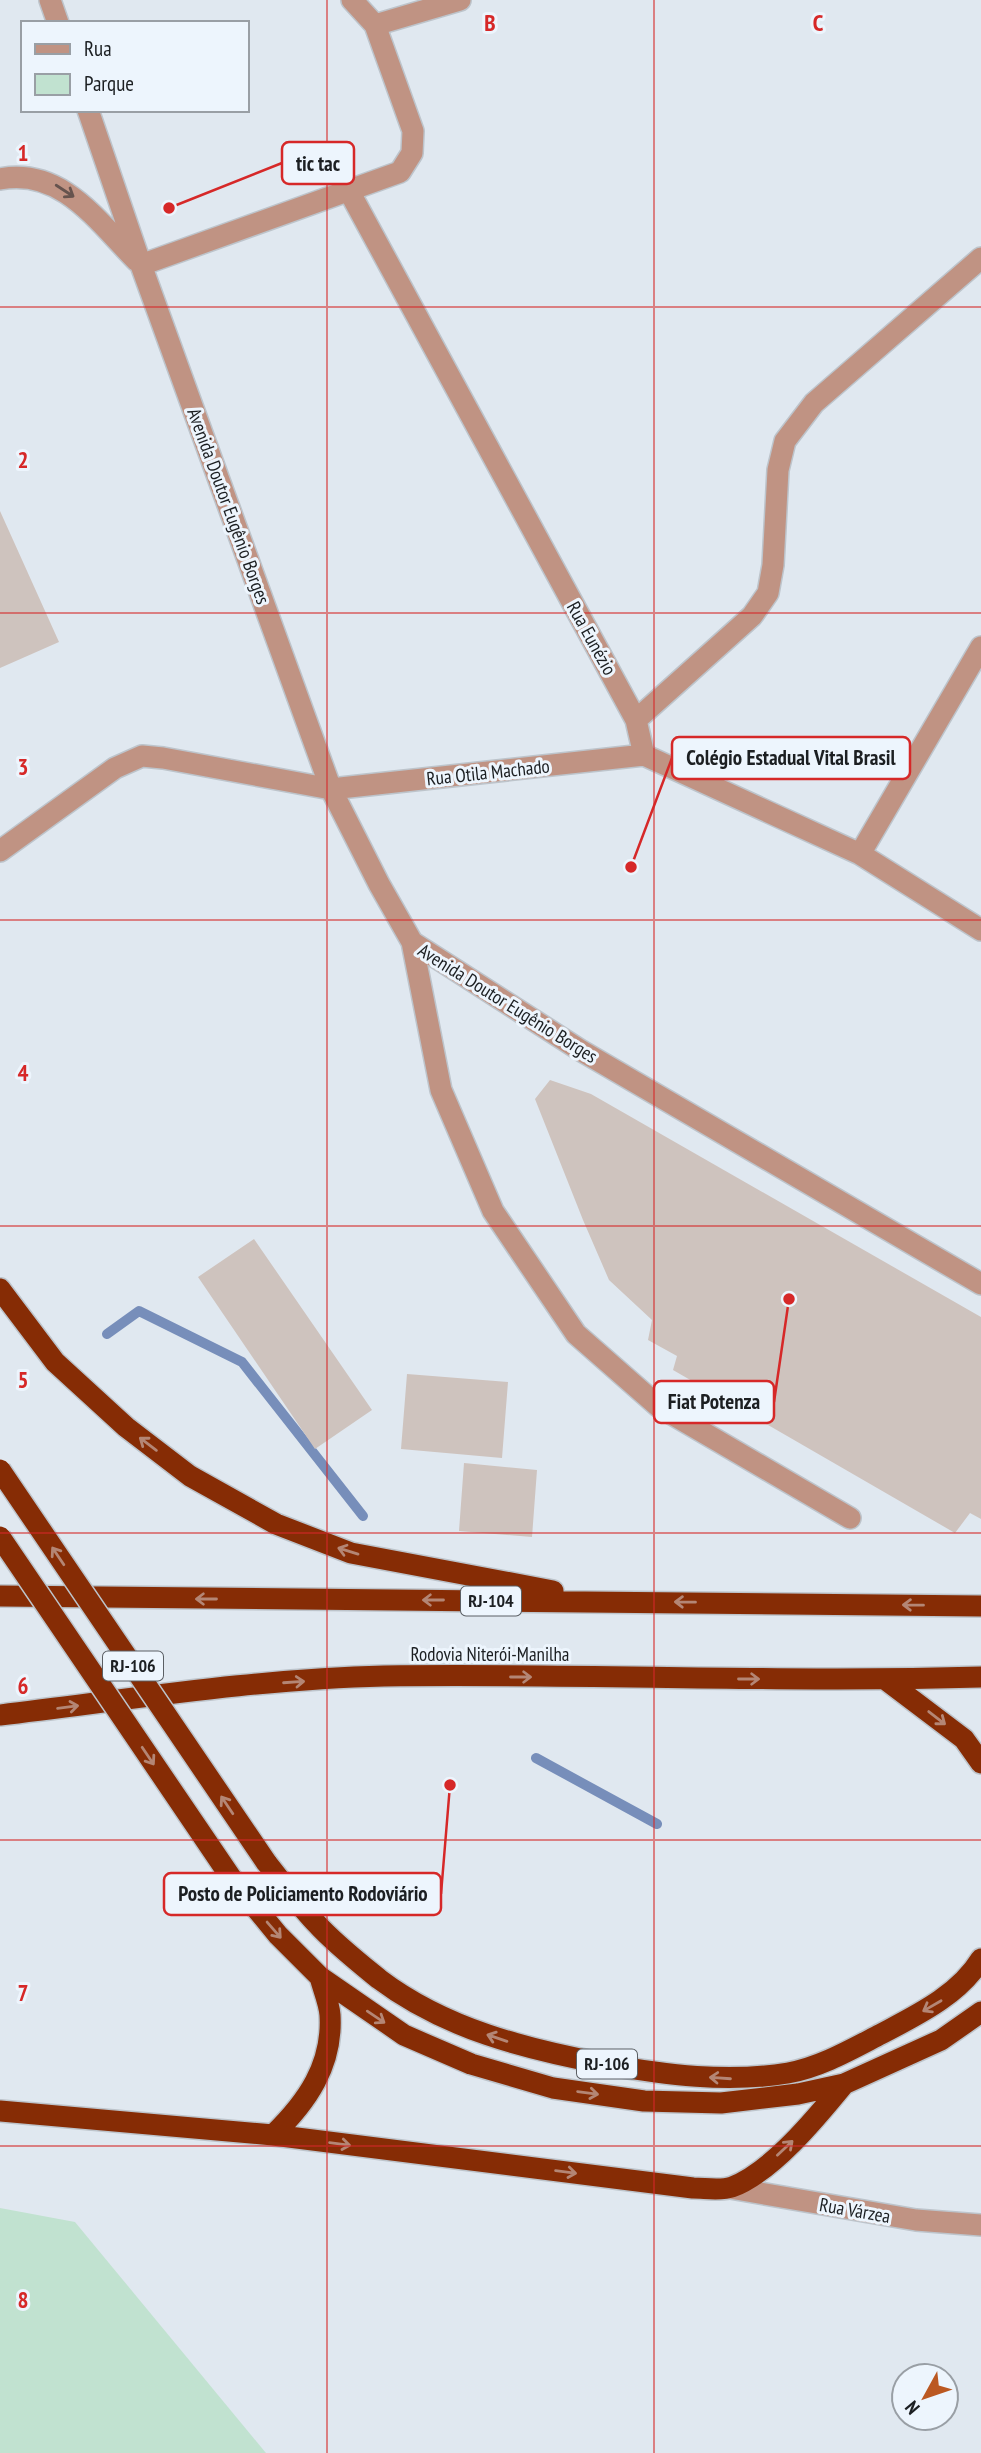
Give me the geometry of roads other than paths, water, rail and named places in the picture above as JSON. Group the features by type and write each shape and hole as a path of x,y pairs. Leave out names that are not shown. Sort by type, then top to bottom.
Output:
{"highway":[{"path":"0,1289 55,1362 126,1427 190,1476 276,1524 351,1553 607,1601"},
{"name":"RJ-106","path":"0,1470 266,1862 316,1924 380,1979 435,2013 499,2040 557,2055 649,2072 733,2078 790,2072 841,2055 941,2001 975,1969 981,1959"},
{"name":"RJ-106","path":"0,1537 232,1880 278,1935 320,1977 404,2035 471,2064 553,2088 644,2101 721,2103 798,2094 844,2084 941,2040 981,2012"},
{"name":"RJ-104","path":"0,1596 981,1606"},
{"name":"Rodovia Niterói-Manilha","path":"0,1715 252,1685 382,1676 886,1680 981,1677"},
{"path":"886,1680 964,1739 981,1763"},
{"path":"273,2136 293,2115 319,2076 330,2040 330,2012 320,1977"},
{"path":"0,2111 273,2136 694,2188 730,2188 760,2171 815,2119 844,2084"}],"street":[{"path":"50,0 57,21"},
{"path":"141,265 400,172 412,153 413,131 375,25 352,0"},
{"path":"375,25 460,0"},
{"name":"Avenida Doutor Eugênio Borges","path":"89,112 141,265 331,789 412,942 580,1050 981,1284"},
{"name":"Avenida Doutor Eugênio Borges","path":"0,179 11,177 46,180 70,193 141,265"},
{"name":"Rua Eunézio","path":"349,191 636,720 644,755"},
{"path":"636,720 752,616 768,593 773,565 779,470 785,441 814,403 981,258"},
{"path":"860,854 981,647"},
{"path":"644,755 860,854 981,930"},
{"name":"Rua Otila Machado","path":"0,851 115,768 142,756 331,789 644,755"},
{"path":"412,942 441,1090 493,1210 576,1335 658,1406 850,1518"},
{"name":"Rua Várzea","path":"730,2188 916,2220 981,2225"}],"waterway":[{"path":"107,1334 139,1311 242,1362 363,1516"},
{"path":"536,1758 657,1824"}],"place":[{"name":"tic tac","path":"169,208"},
{"name":"Colégio Estadual Vital Brasil","path":"631,867"},
{"name":"Fiat Potenza","path":"789,1299"},
{"name":"Posto de Policiamento Rodoviário","path":"450,1785"}]}
